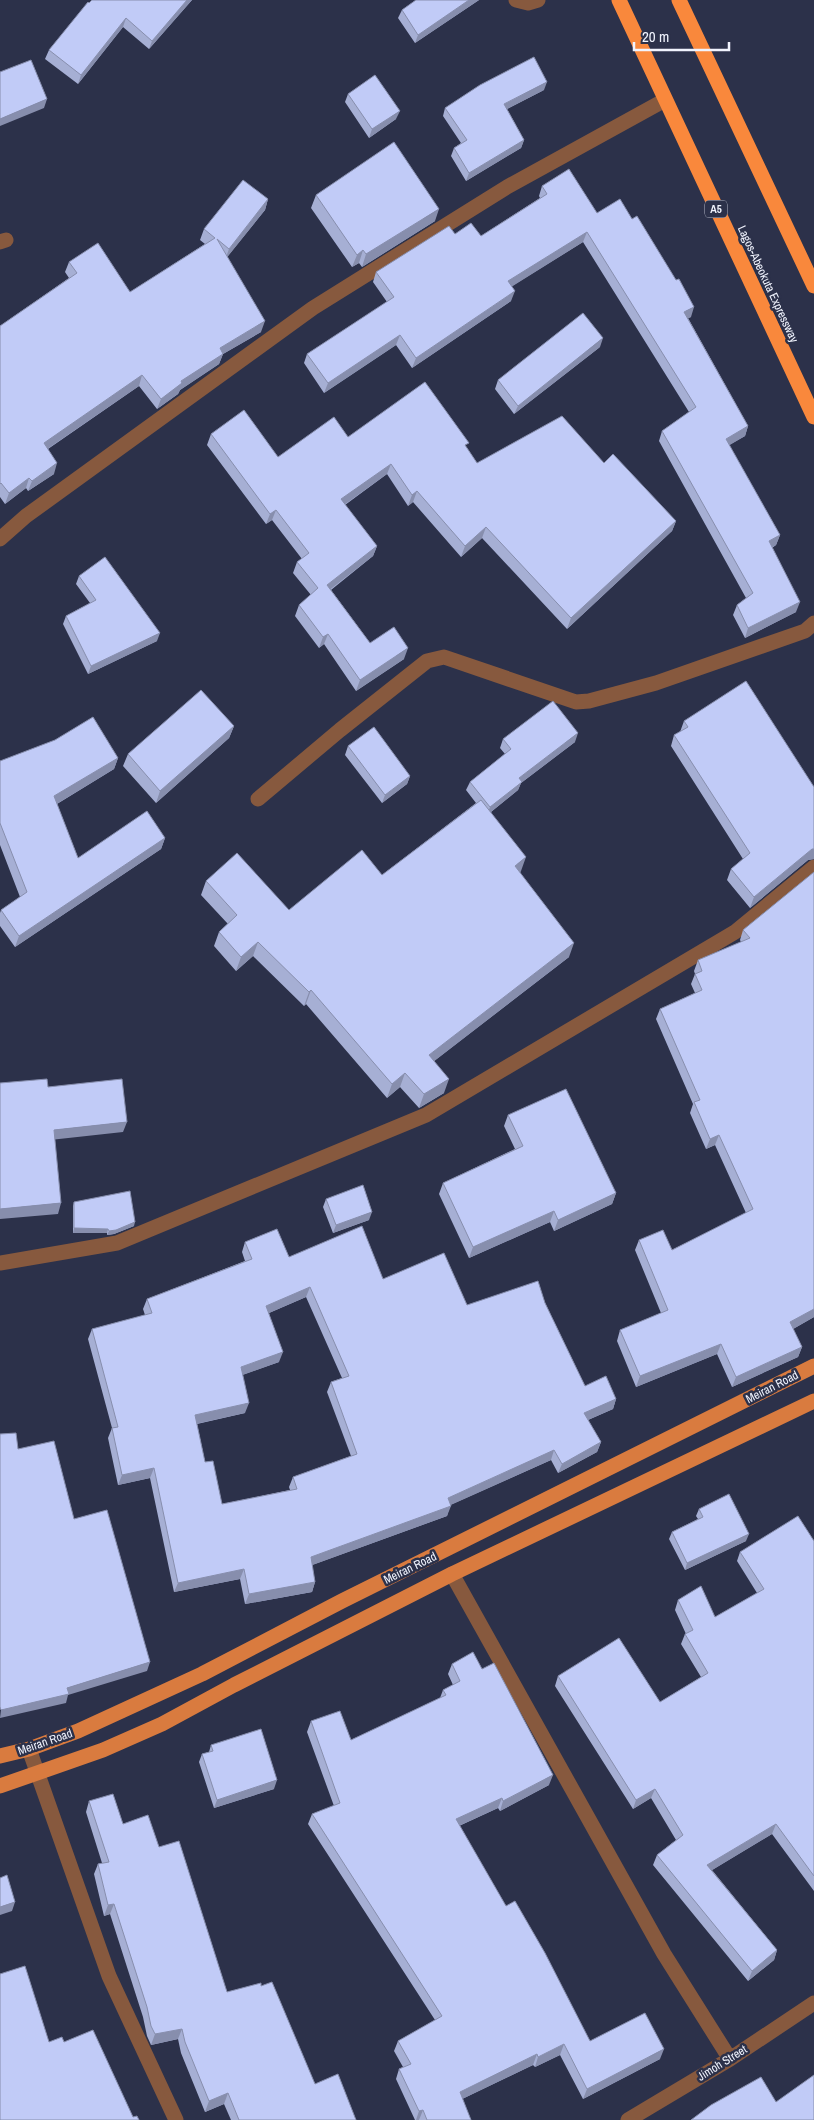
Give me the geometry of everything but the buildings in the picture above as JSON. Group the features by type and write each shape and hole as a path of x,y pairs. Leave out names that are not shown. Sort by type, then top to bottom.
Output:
{"highway":[{"name":"Lagos-Abeokuta Expressway","path":"619,0 814,417"},
{"path":"679,0 814,286"}],"main road":[{"name":"Meiran Road","path":"0,1756 29,1749 78,1730 202,1674 342,1601 814,1366"},
{"name":"Meiran Road","path":"0,1786 103,1750 162,1724 234,1685 452,1574 814,1401"}],"street":[{"path":"516,0 528,3 538,0"},
{"path":"0,539 34,510 313,308 507,187 665,100"},
{"path":"258,799 340,730 427,661 444,657 576,702 589,701 656,683 805,631 814,622"},
{"path":"0,1263 117,1243 426,1115 735,932 814,867"},
{"path":"452,1574 664,1954 730,2058"},
{"path":"29,1749 109,1976 176,2120"},
{"name":"Jimoh Street","path":"628,2120 730,2058 814,2003"}]}
